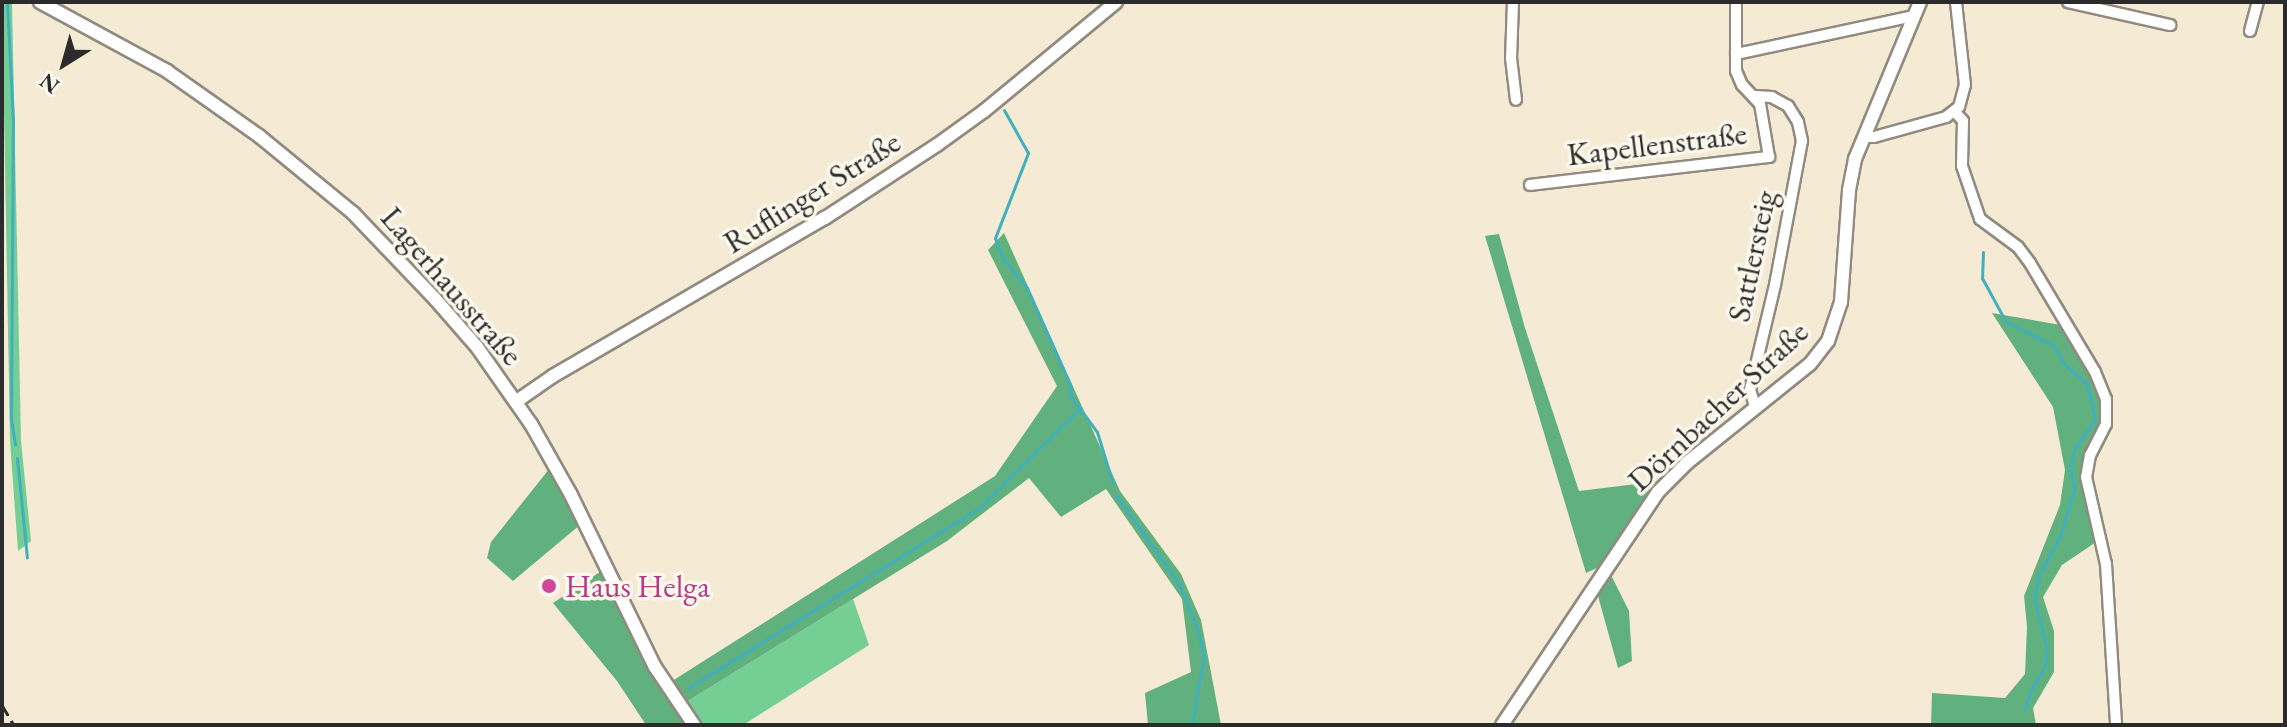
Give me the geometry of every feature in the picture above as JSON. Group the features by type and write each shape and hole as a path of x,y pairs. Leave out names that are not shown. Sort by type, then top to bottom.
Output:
{"street":[{"name":"Lagerhausstraße","path":"40,2 167,71 313,179 362,221 427,290 477,347 517,401 571,495 655,667 694,725"},
{"name":"Ruflinger Straße","path":"517,401 553,376 825,218 937,145 984,111 1116,2"},
{"path":"1513,2 1511,58 1516,100"},
{"name":"Kapellenstraße","path":"1530,185 1769,157 1762,112 1755,96 1740,81 1736,54 1736,2"},
{"name":"Dörnbacher Straße","path":"1502,725 1647,507 1679,470 1810,364 1834,331 1843,285 1851,174 1920,2"},
{"path":"1864,137 1874,137 1955,112 1963,99 1965,85 1956,2"},
{"path":"2068,2 2170,25"},
{"path":"2250,31 2258,2"},
{"path":"1736,54 1914,16"},
{"name":"Sattlersteig","path":"1755,96 1772,97 1788,106 1798,122 1802,141 1775,285 1750,390 1755,406"},
{"path":"1955,112 1963,121 1962,166 1980,219 2018,247 2030,263 2095,372 2106,399 2106,424 2090,455 2086,477 2106,564 2116,725"}],"green space":[{"path":"2,2 12,2 21,441 31,541 18,551 10,441"},
{"path":"1004,233 1120,491 1181,574 1201,620 1221,725 1148,725 1145,693 1191,672 1182,599 1106,489 1061,517 1029,478 947,541 683,704 669,683 995,476 1057,386 988,250"},
{"path":"1499,234 1525,328 1579,491 1661,481 1601,566 1586,573 1485,236"},
{"path":"1992,313 2061,325 2099,387 2100,423 2092,458 2090,492 2102,538 2062,565 2043,597 2054,631 2054,672 2033,708 2036,725 1931,725 1932,693 2005,698 2025,674 2027,627 2024,596 2060,505 2065,470 2053,407"},
{"path":"550,468 581,524 513,581 487,558 491,542"},
{"path":"603,570 644,656 690,725 646,725 617,681 553,603"},
{"path":"1610,573 1629,611 1632,661 1618,668 1598,596"},
{"path":"853,599 869,645 743,725 700,725 683,704"}],"waterway":[{"path":"7,2 13,120 11,419 15,445"},
{"path":"1004,110 1028,153 995,238 1002,257 1027,288 1071,387 1070,395 1097,432 1113,484"},
{"path":"1983,252 1982,278 2006,322 2053,345 2064,364 2087,384 2095,420 2076,446 2070,466 2074,489 2061,534 2040,573 2034,597 2047,650 2045,666 2031,690 2024,711"},
{"path":"688,688 978,509 1080,408"},
{"path":"17,458 27,558"},
{"path":"1116,495 1179,584 1196,626 1204,655 1192,725"}],"railway":[{"path":"2,705 14,725"}],"place":[{"name":"Haus Helga","path":"549,586"}]}
